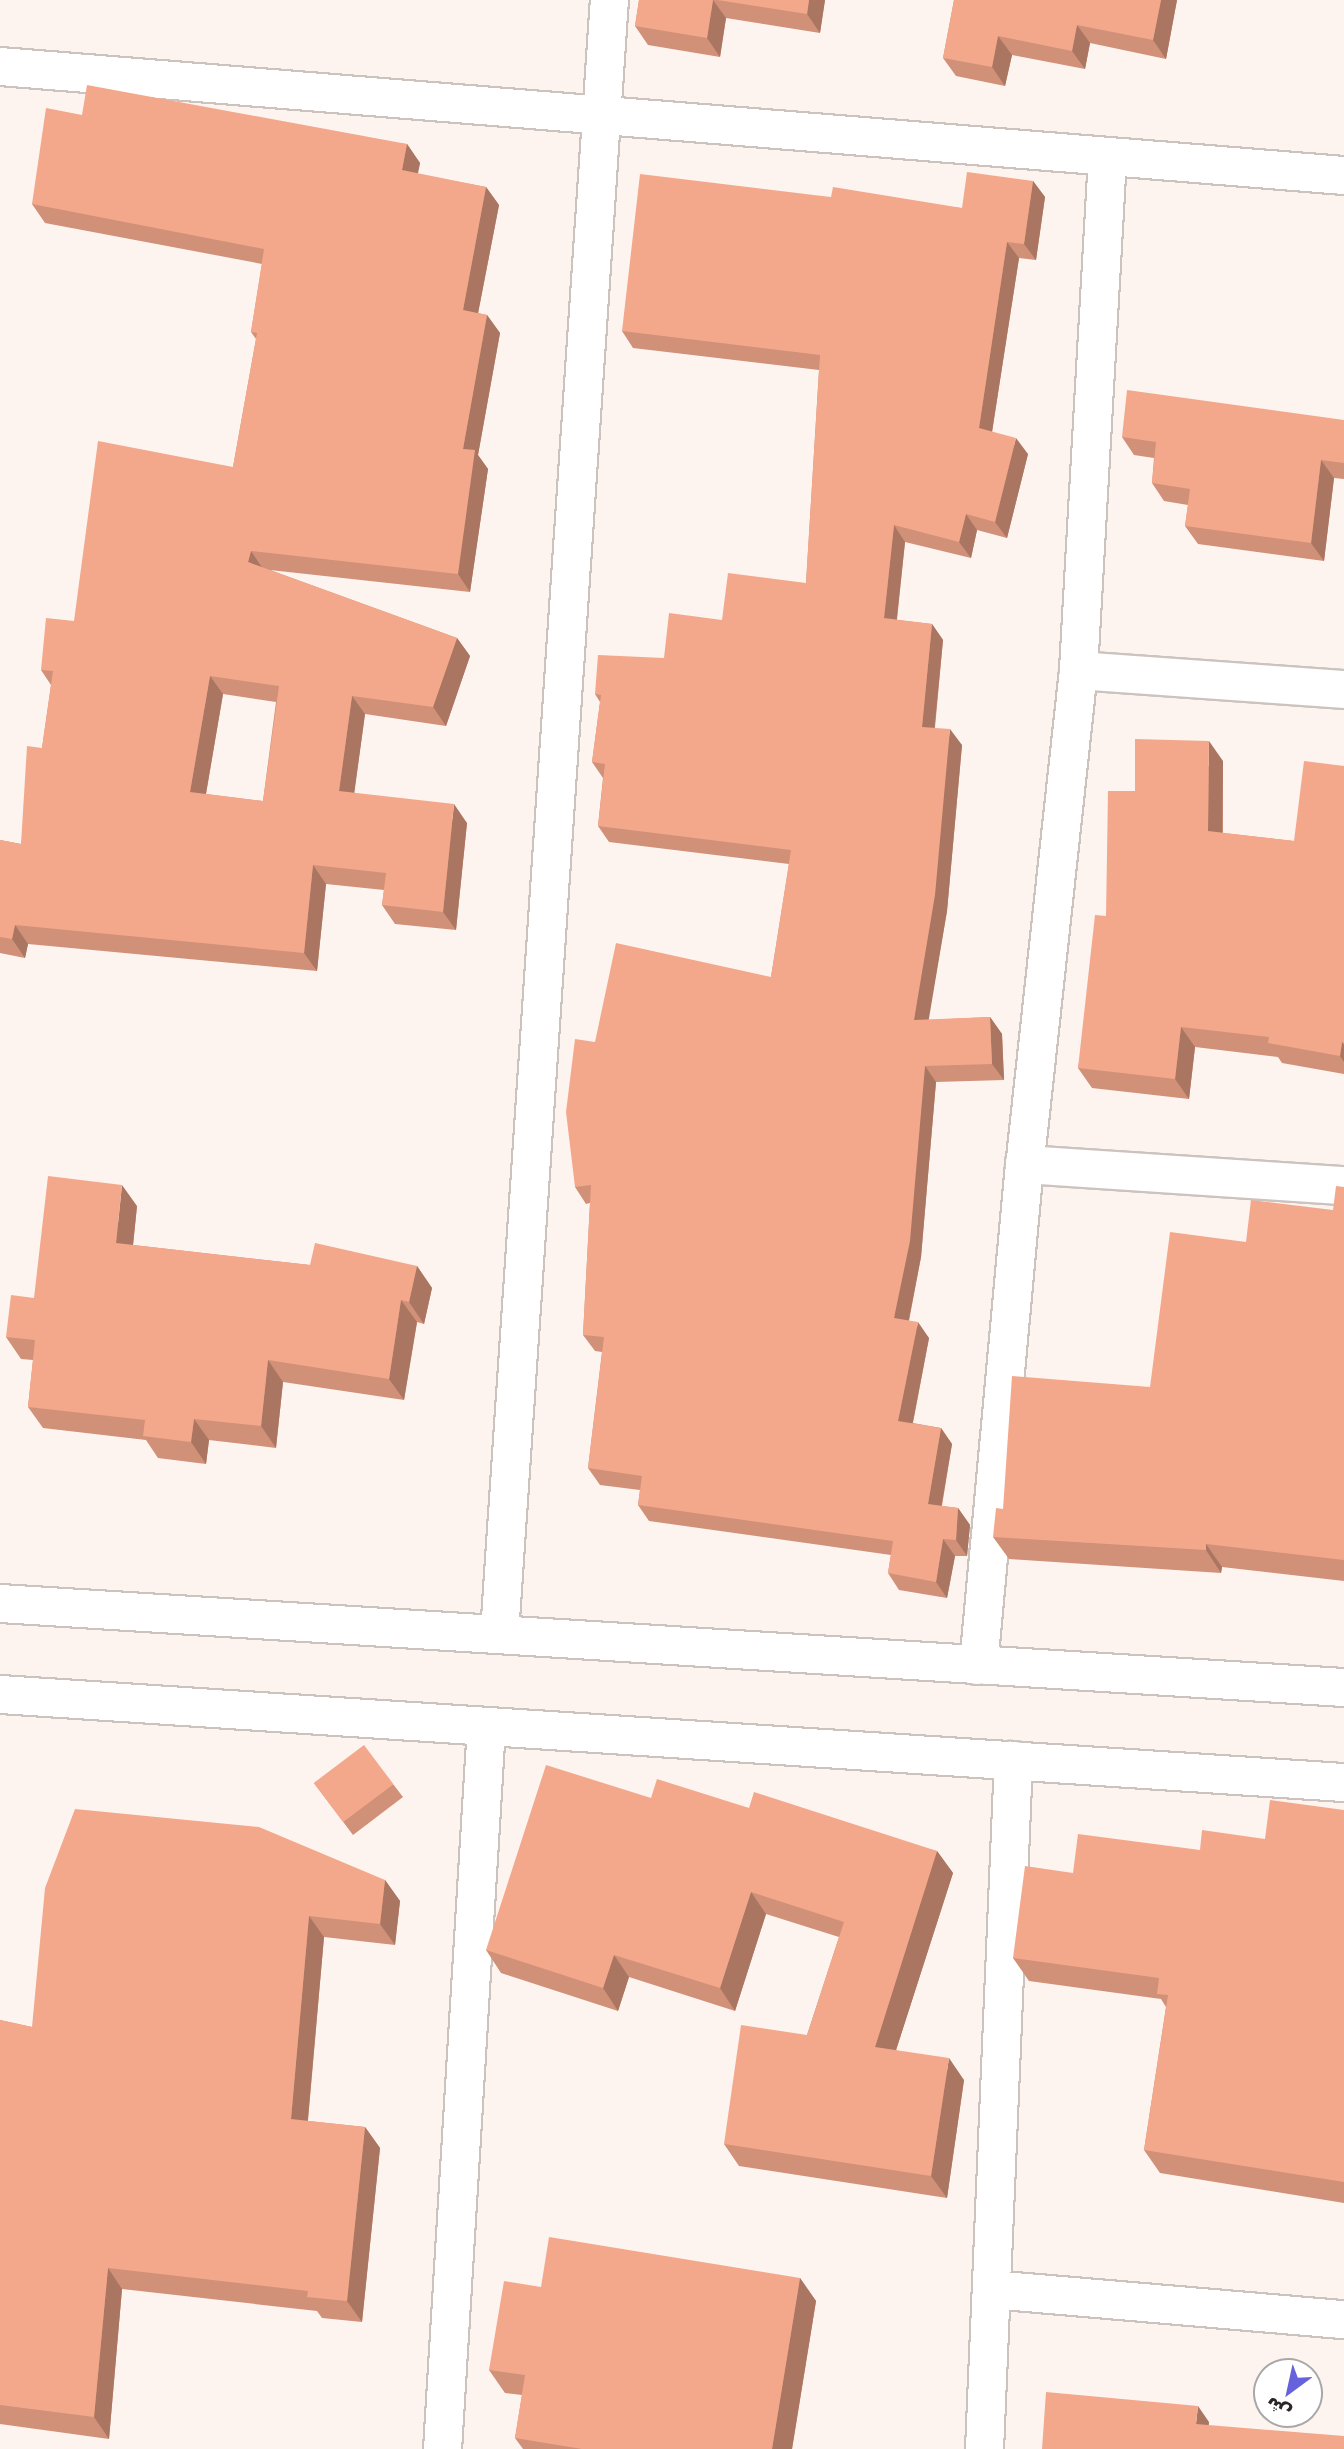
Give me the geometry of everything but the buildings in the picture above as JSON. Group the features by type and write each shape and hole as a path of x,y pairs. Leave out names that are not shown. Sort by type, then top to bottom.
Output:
{"street":[{"path":"499,1633 609,0"},
{"path":"0,66 1107,158 1344,175"},
{"path":"978,1665 1024,1164 1078,670 1107,158"},
{"path":"1078,670 1344,689"},
{"path":"1024,1164 1344,1185"},
{"path":"0,1603 1344,1687"},
{"path":"0,1694 1344,1782"},
{"path":"442,2449 486,1726"},
{"path":"984,2449 1013,1760"},
{"path":"991,2289 1344,2319"}]}
